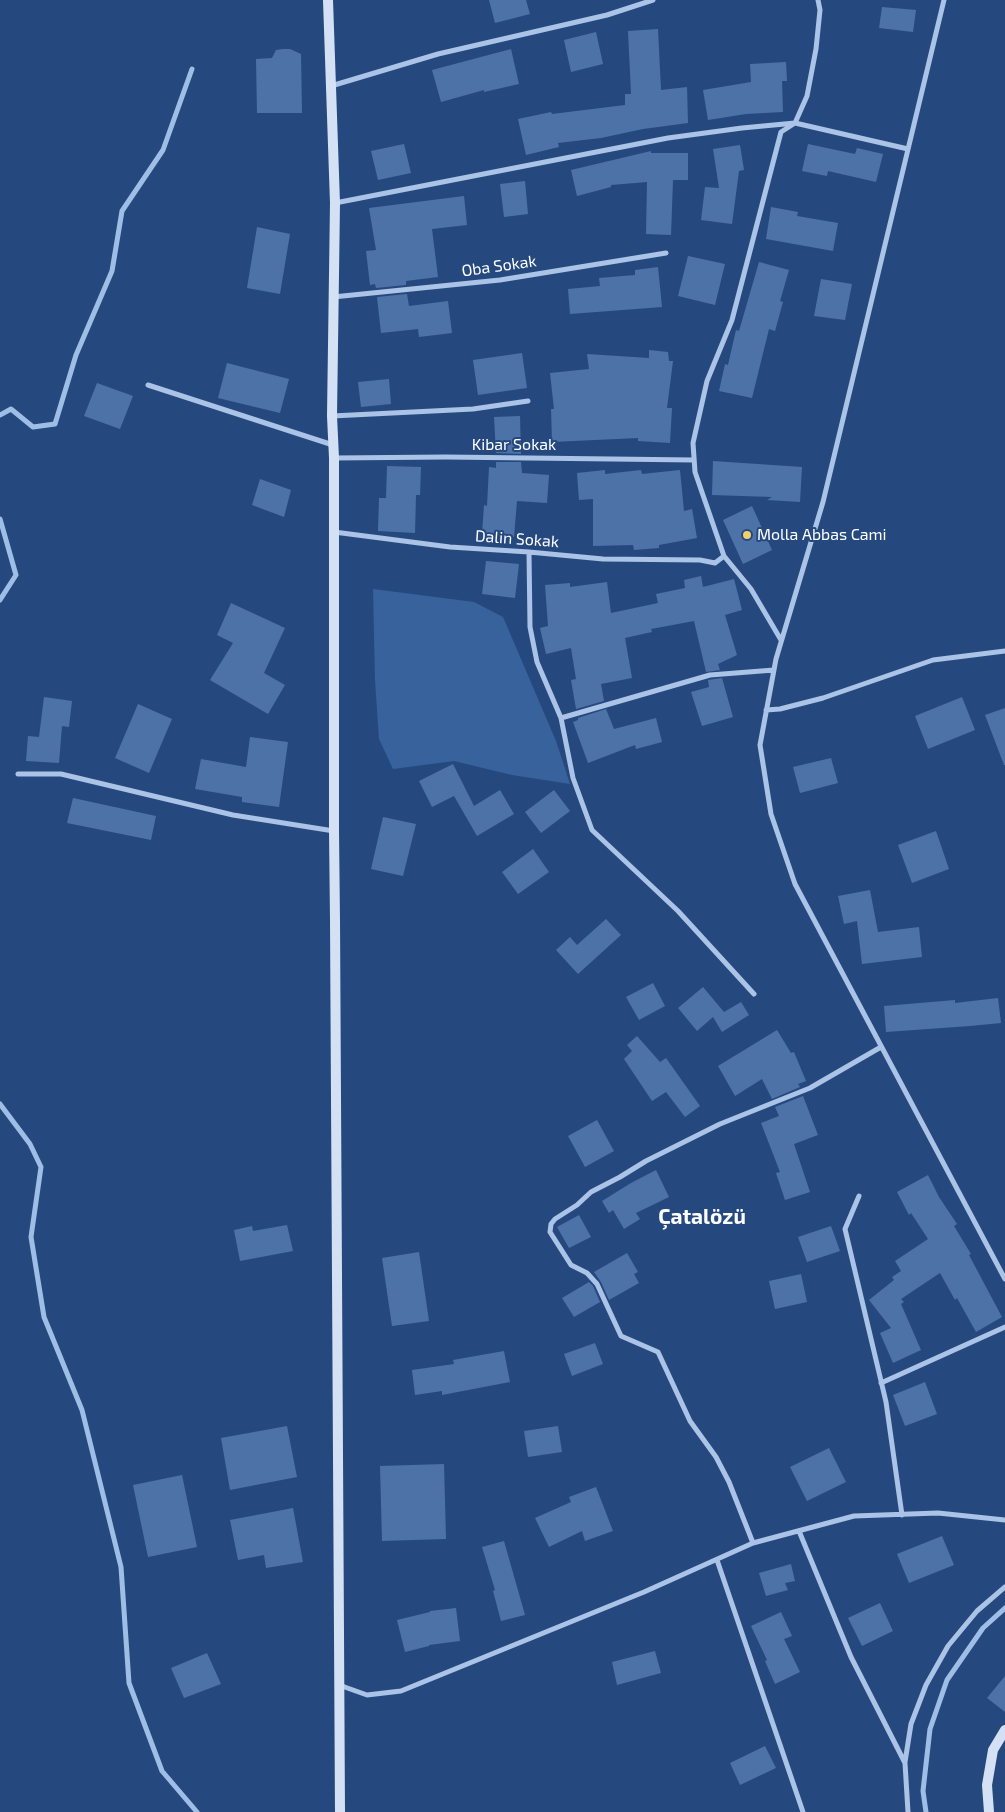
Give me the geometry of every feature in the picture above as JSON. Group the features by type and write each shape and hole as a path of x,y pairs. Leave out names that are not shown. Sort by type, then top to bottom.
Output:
{"main road":[{"path":"328,0 335,203 332,416 334,458 334,831 340,1812"},
{"path":"989,1812 986,1785 993,1750 1005,1730"}],"street":[{"path":"330,86 438,54 607,14 653,0"},
{"path":"782,640 751,589 724,556 695,472 693,443 707,381 732,320 782,132 795,123 806,96 816,49 820,10 818,0"},
{"path":"944,0 823,502 774,670 760,745 771,814 795,884 1005,1279"},
{"path":"335,203 668,138 795,123 908,149"},
{"name":"Oba Sokak","path":"334,297 500,280 666,252"},
{"path":"148,385 333,445"},
{"path":"332,416 473,409 528,401"},
{"name":"Kibar Sokak","path":"334,458 446,456 694,460"},
{"name":"Dalin Sokak","path":"333,532 450,547 603,559 700,560 715,563 724,556"},
{"path":"529,552 530,627 537,662 561,718 573,778 592,830 678,911 754,994"},
{"path":"766,710 780,709 823,698 933,660 1005,651"},
{"path":"561,718 710,675 774,670"},
{"path":"18,774 61,774 234,815 334,831"},
{"path":"753,1543 729,1482 716,1457 690,1421 658,1352 621,1336 597,1284 587,1273 571,1265 550,1232 551,1224 591,1192 646,1161 720,1124 810,1088 881,1046"},
{"path":"859,1196 845,1229 886,1402 902,1515"},
{"path":"881,1382 1005,1327"},
{"path":"339,1686 367,1695 401,1691 644,1592 753,1543 854,1516 938,1513 1005,1520"},
{"path":"799,1530 851,1658 905,1763"},
{"path":"717,1560 803,1812"},
{"path":"908,1812 905,1763 912,1724 926,1685 948,1646 977,1611 1005,1586"}],"shaded area":[{"path":"373,589 474,602 503,617 556,741 570,784 512,775 454,761 393,769 379,739 375,680"}],"building":[{"path":"489,0 526,0 530,14 495,23"},
{"path":"882,7 916,10 913,32 879,28"},
{"path":"658,29 661,90 687,87 688,123 643,129 601,138 558,143 559,147 526,155 518,119 551,112 552,114 625,105 625,94 631,94 628,31"},
{"path":"596,32 603,64 571,72 564,40"},
{"path":"290,49 301,54 302,113 257,113 256,59 272,58 276,50"},
{"path":"511,49 519,84 484,92 484,90 441,102 432,70"},
{"path":"786,62 787,81 782,81 783,112 746,114 708,120 703,90 751,82 750,64"},
{"path":"404,144 411,173 378,180 371,151"},
{"path":"808,144 855,154 857,148 883,154 876,182 828,171 827,176 802,171"},
{"path":"740,145 744,170 739,171 732,224 701,220 705,187 719,188 713,149"},
{"path":"651,151 651,153 688,153 688,180 673,180 671,235 646,234 647,182 611,185 611,187 577,196 571,170"},
{"path":"525,181 528,214 504,217 500,184"},
{"path":"464,196 467,225 432,229 438,277 406,281 406,285 376,288 375,284 370,285 366,251 376,250 369,208"},
{"path":"771,207 798,212 797,216 838,223 833,251 766,239"},
{"path":"257,227 290,234 280,294 247,288"},
{"path":"688,256 725,264 715,305 678,296"},
{"path":"759,262 789,270 780,301 783,302 775,331 769,329 752,398 719,391 725,364 728,365 736,330 739,331"},
{"path":"658,267 662,307 570,314 568,289 600,286 599,278 635,275 635,270"},
{"path":"821,279 852,284 845,320 814,316"},
{"path":"407,294 409,306 448,301 452,333 419,337 418,329 381,333 377,297"},
{"path":"649,350 668,352 669,361 673,361 667,408 672,408 670,443 638,441 638,438 552,442 551,409 554,409 550,373 589,369 587,354 649,358"},
{"path":"522,353 527,388 478,395 473,360"},
{"path":"227,363 289,379 280,413 218,398"},
{"path":"389,379 391,404 361,407 358,382"},
{"path":"97,383 133,396 120,429 84,416"},
{"path":"520,416 521,454 496,453 494,417"},
{"path":"713,461 802,467 800,502 767,500 772,497 712,495"},
{"path":"496,462 521,462 522,473 549,475 547,503 517,501 514,537 482,534 484,505 487,506 489,467 496,468"},
{"path":"387,466 421,467 420,495 416,495 415,533 378,531 379,498 386,498"},
{"path":"605,470 605,474 641,470 642,474 680,470 684,511 692,509 697,538 659,545 659,548 634,550 633,545 593,546 593,499 579,500 577,473"},
{"path":"260,479 291,490 284,517 252,505"},
{"name":"Molla Abbas Cami","path":"752,506 772,550 743,564 723,520"},
{"path":"486,561 519,564 515,598 482,594"},
{"path":"701,576 703,587 734,579 742,610 725,615 737,655 718,664 720,670 706,672 694,621 651,629 652,632 625,638 632,678 601,684 604,701 576,709 571,680 576,679 571,648 546,654 540,628 548,626 545,585 570,583 570,587 607,582 611,613 658,603 656,594 685,588 684,580"},
{"path":"231,603 285,628 264,673 285,685 268,714 210,680 233,643 217,635"},
{"path":"722,678 733,717 702,726 691,692 709,687 708,680"},
{"path":"44,697 72,701 69,727 62,726 59,763 26,761 28,736 39,737"},
{"path":"962,697 975,730 928,749 915,716"},
{"path":"138,704 172,719 149,773 115,758"},
{"path":"1005,708 1005,765 1004,765 985,715"},
{"path":"606,709 614,729 656,718 662,742 636,749 635,745 588,763 573,722 578,720 578,718"},
{"path":"250,737 288,742 279,807 242,802 242,797 195,789 201,759 246,767"},
{"path":"831,758 838,783 800,793 793,767"},
{"path":"453,764 474,806 500,790 514,814 477,836 454,796 432,807 419,781"},
{"path":"554,790 570,811 541,833 525,812"},
{"path":"73,798 156,816 151,840 67,823"},
{"path":"383,817 416,824 403,876 371,869"},
{"path":"936,831 949,869 912,883 898,845"},
{"path":"533,849 549,872 518,894 502,872"},
{"path":"870,890 878,932 919,927 922,957 862,964 857,921 844,924 838,896"},
{"path":"606,919 621,935 578,974 556,950 570,937 577,945"},
{"path":"653,983 665,1006 639,1020 626,997"},
{"path":"703,987 724,1012 741,1002 749,1015 722,1032 713,1017 697,1031 678,1008"},
{"path":"998,998 1001,1023 886,1032 884,1006 955,1000 955,1003"},
{"path":"777,1030 791,1053 794,1052 806,1081 798,1084 800,1087 772,1099 762,1079 735,1096 718,1066"},
{"path":"637,1036 660,1062 666,1058 700,1106 685,1117 666,1092 652,1101 624,1059 632,1051 627,1045"},
{"path":"803,1096 818,1135 794,1144 810,1192 785,1200 776,1173 780,1172 761,1123 779,1116 775,1107"},
{"path":"597,1120 614,1151 585,1167 568,1136"},
{"path":"656,1170 669,1197 636,1213 640,1219 624,1229 613,1210 609,1213 602,1201"},
{"path":"928,1175 939,1197 957,1224 954,1226 971,1254 969,1255 1002,1317 976,1332 940,1273 901,1299 904,1302 901,1304 921,1350 893,1363 880,1333 891,1328 869,1300 894,1280 892,1277 901,1271 895,1261 928,1239 911,1213 909,1215 897,1192"},
{"path":"579,1215 591,1237 569,1248 557,1227"},
{"path":"287,1225 293,1251 240,1261 234,1230 252,1226 253,1231"},
{"path":"831,1226 840,1251 807,1262 798,1237"},
{"path":"419,1252 429,1321 392,1326 382,1258"},
{"path":"627,1253 638,1272 634,1274 639,1283 609,1300 594,1272"},
{"path":"801,1274 807,1302 775,1309 769,1281"},
{"path":"589,1282 593,1286 600,1302 574,1317 562,1298"},
{"path":"595,1343 603,1364 572,1376 564,1354"},
{"path":"504,1351 510,1382 442,1395 442,1391 415,1395 412,1370 454,1364 453,1360"},
{"path":"925,1382 937,1414 905,1426 893,1395"},
{"path":"287,1426 297,1477 230,1490 221,1438"},
{"path":"558,1426 562,1452 528,1457 524,1431"},
{"path":"829,1448 846,1482 807,1501 790,1467"},
{"path":"444,1464 446,1539 382,1541 380,1466"},
{"path":"182,1475 197,1547 148,1557 133,1485"},
{"path":"596,1487 613,1531 585,1541 582,1531 549,1547 535,1518 571,1502 569,1497"},
{"path":"293,1508 303,1562 266,1568 264,1555 238,1560 230,1520"},
{"path":"942,1536 954,1565 909,1583 897,1554"},
{"path":"504,1541 525,1615 501,1621 493,1591 495,1590 482,1547"},
{"path":"791,1564 795,1581 785,1583 788,1590 766,1596 759,1573"},
{"path":"880,1603 893,1631 862,1646 848,1618"},
{"path":"456,1608 460,1641 429,1645 405,1652 397,1620 430,1611"},
{"path":"781,1612 792,1636 784,1639 800,1672 775,1684 765,1661 767,1660 751,1626"},
{"path":"655,1651 661,1673 617,1685 612,1662"},
{"path":"207,1653 221,1684 184,1698 171,1668"},
{"path":"1005,1676 1005,1712 987,1698"},
{"path":"765,1746 776,1768 740,1785 730,1763"}],"waterway":[{"path":"0,415 11,409 33,427 55,424 76,355 112,271 122,211 163,150 192,69"},
{"path":"0,519 16,575 0,600"},
{"path":"0,1104 30,1144 41,1167 31,1237 44,1317 82,1410 121,1567 129,1683 162,1771 197,1812"},
{"path":"926,1812 923,1791 930,1729 947,1680 983,1628 1005,1608"}],"place":[{"name":"Molla Abbas Cami","path":"747,535"}],"district":[{"name":"Çatalözü","path":"702,1217"}]}
